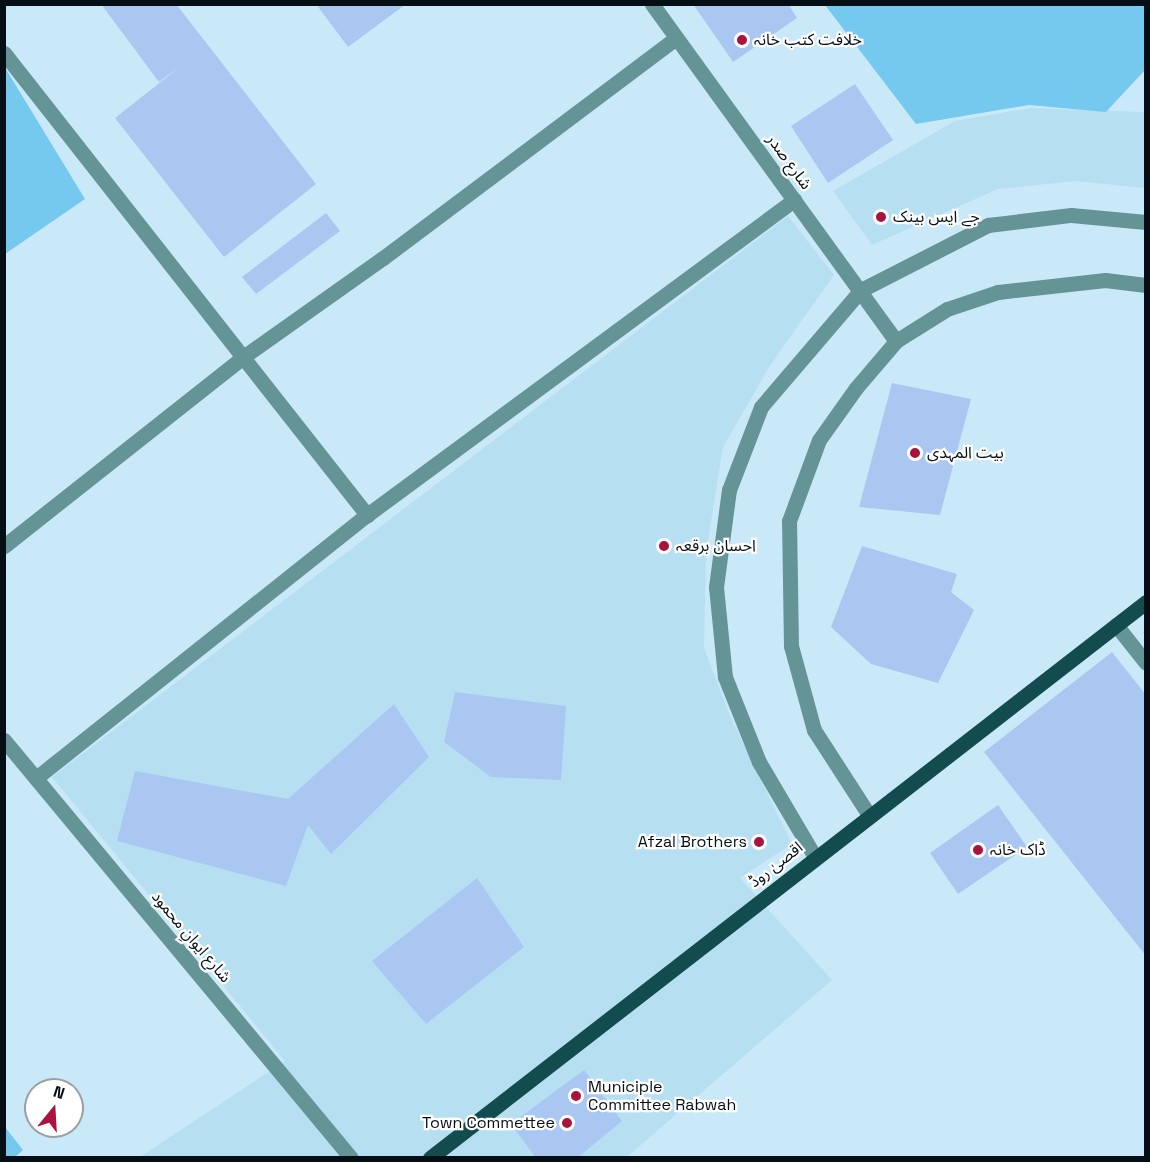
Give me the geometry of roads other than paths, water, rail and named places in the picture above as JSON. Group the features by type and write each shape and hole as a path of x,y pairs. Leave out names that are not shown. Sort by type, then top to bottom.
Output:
{"main road":[{"name":"اقصیٰ روڈ","path":"430,1158 1146,602"}],"street":[{"name":"شارع صدر","path":"652,4 896,341"},
{"path":"4,546 243,357 383,258 676,38"},
{"path":"4,53 367,514"},
{"path":"36,778 367,514 794,200"},
{"path":"815,857 759,762 725,677 716,587 729,490 761,407 861,290 988,225 1071,215 1146,222"},
{"path":"869,815 814,730 791,646 789,521 819,440 855,388 896,341 947,309 998,292 1105,280 1146,285"},
{"path":"1116,625 1146,663"},
{"name":"شارع ایوانِ محمود","path":"4,740 351,1158"}],"place":[{"name":"خلافت کتب خانہ","path":"742,40"},
{"name":"جے ایس بینک","path":"881,217"},
{"name":"بیت المہدی","path":"915,453"},
{"name":"احسان برقعہ","path":"664,546"},
{"name":"Afzal Brothers","path":"759,842"},
{"name":"ڈاک خانہ","path":"978,850"},
{"name":"Municiple Committee Rabwah","path":"576,1096"},
{"name":"Town Commettee","path":"567,1123"}]}
